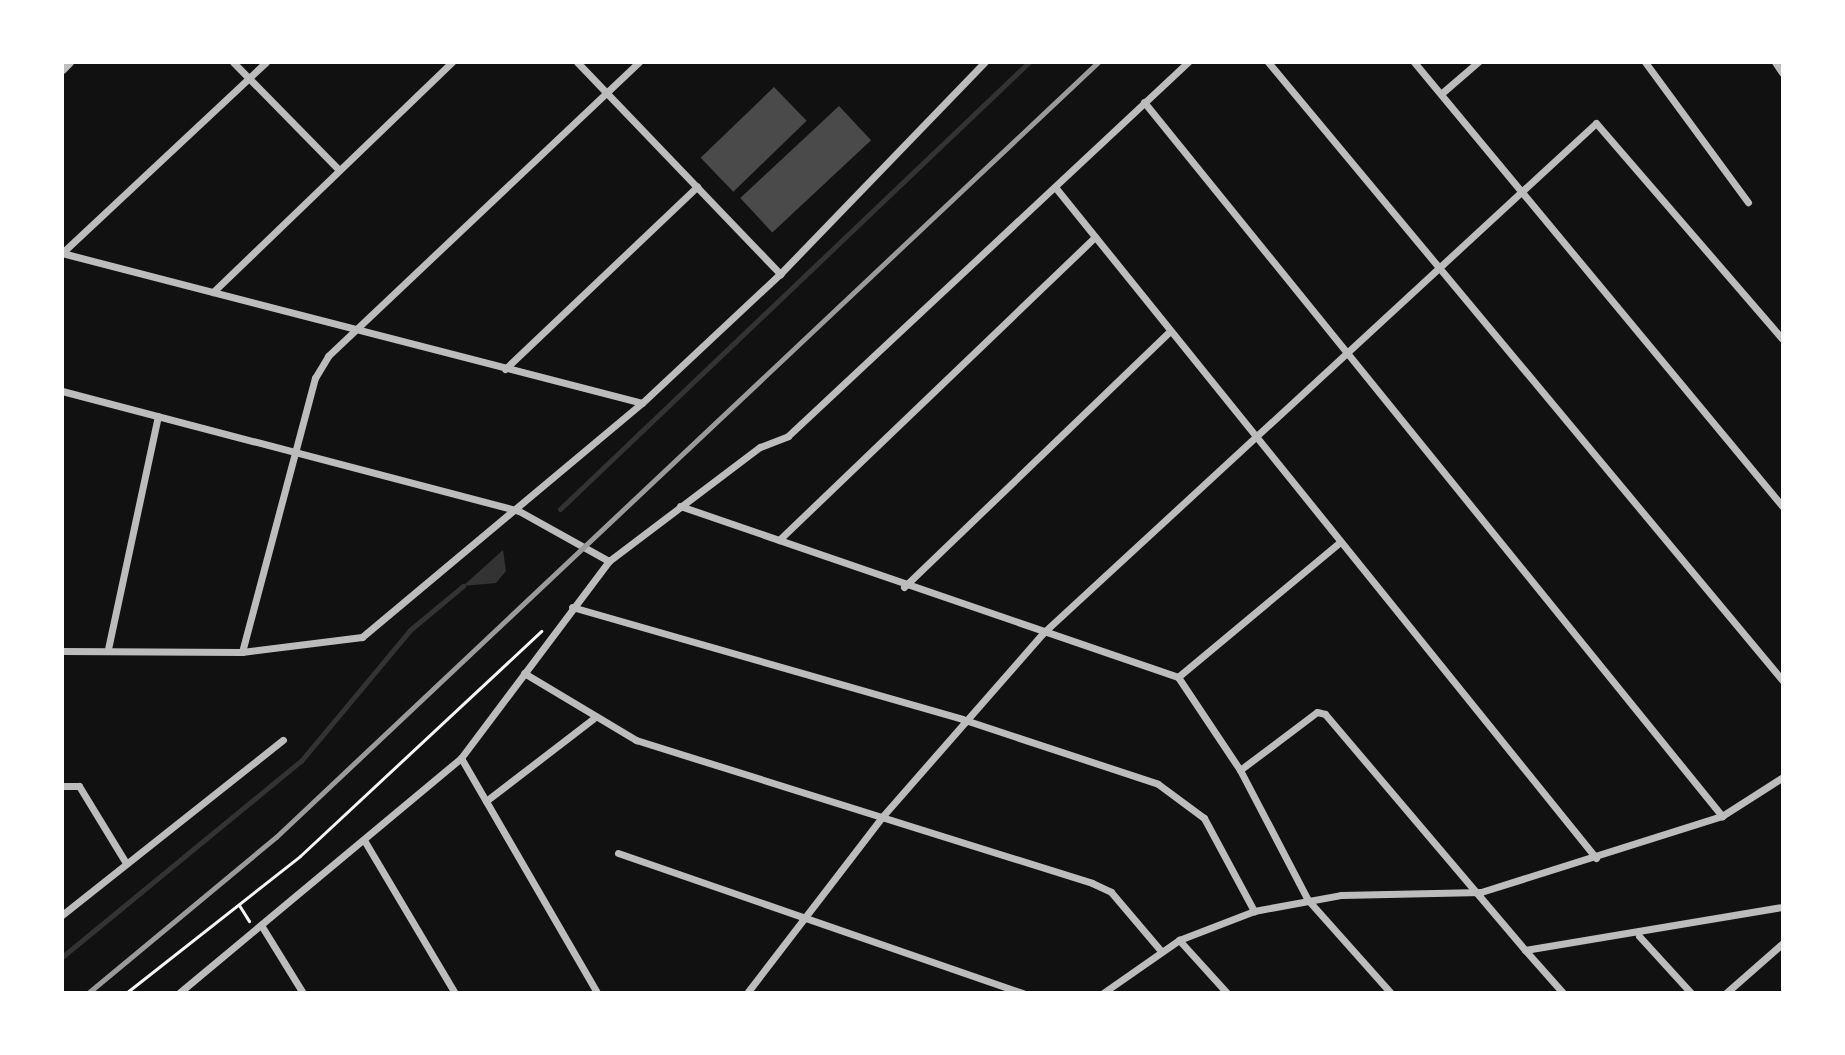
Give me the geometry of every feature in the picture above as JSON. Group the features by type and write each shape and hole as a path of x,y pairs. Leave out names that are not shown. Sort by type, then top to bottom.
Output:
{"street":[{"path":"62,69 69,62"},
{"path":"233,62 339,170"},
{"path":"62,253 266,62"},
{"path":"213,292 452,62"},
{"path":"577,62 780,274"},
{"path":"242,652 315,378 352,330 639,62"},
{"path":"62,651 242,652 362,637 519,511 642,403 780,274 985,62"},
{"path":"179,993 461,758 609,561 760,447 788,436 1188,62"},
{"path":"1268,62 1783,681"},
{"path":"1414,62 1783,507"},
{"path":"1442,93 1478,62"},
{"path":"1645,62 1748,202"},
{"path":"1775,62 1783,74"},
{"path":"1144,102 1344,354 1722,816"},
{"path":"747,993 804,915 962,719 1043,633 1518,190 1596,123 1783,340"},
{"path":"505,369 697,187"},
{"path":"1055,187 1254,439 1596,858"},
{"path":"779,540 1095,237"},
{"path":"62,253 642,403"},
{"path":"904,587 1170,331"},
{"path":"62,391 519,511 609,561"},
{"path":"108,649 158,416"},
{"path":"680,506 904,587 1178,677 1240,770 1308,900 1391,993"},
{"path":"1178,677 1339,543"},
{"path":"572,607 962,719 1158,784 1204,818 1254,911"},
{"path":"524,673 593,719 636,740 1092,883 1111,892 1161,951"},
{"path":"1240,770 1321,712 1481,892 1563,993"},
{"path":"486,801 593,719"},
{"path":"62,915 283,740"},
{"path":"461,758 597,993"},
{"path":"1103,993 1179,940 1254,911 1308,900 1481,892 1722,816 1783,777"},
{"path":"62,786 79,786 126,863"},
{"path":"364,840 455,993"},
{"path":"618,853 1023,993"},
{"path":"1525,950 1639,936 1783,907"},
{"path":"261,925 303,993"},
{"path":"1639,936 1691,993"},
{"path":"1179,940 1227,993"},
{"path":"1726,993 1783,943"}],"path":[{"path":"126,993 239,905 359,804 531,636 561,623"},
{"path":"239,905 254,932"}],"shaded area":[{"path":"503,550 506,571 496,583 463,586"}],"building":[{"path":"774,87 807,121 733,192 701,158"},
{"path":"839,106 871,140 772,232 740,198"}],"waterway":[{"path":"560,509 1029,62"},
{"path":"62,957 301,761 410,630 463,586"}],"railway":[{"path":"88,993 276,837 1098,62"}]}
